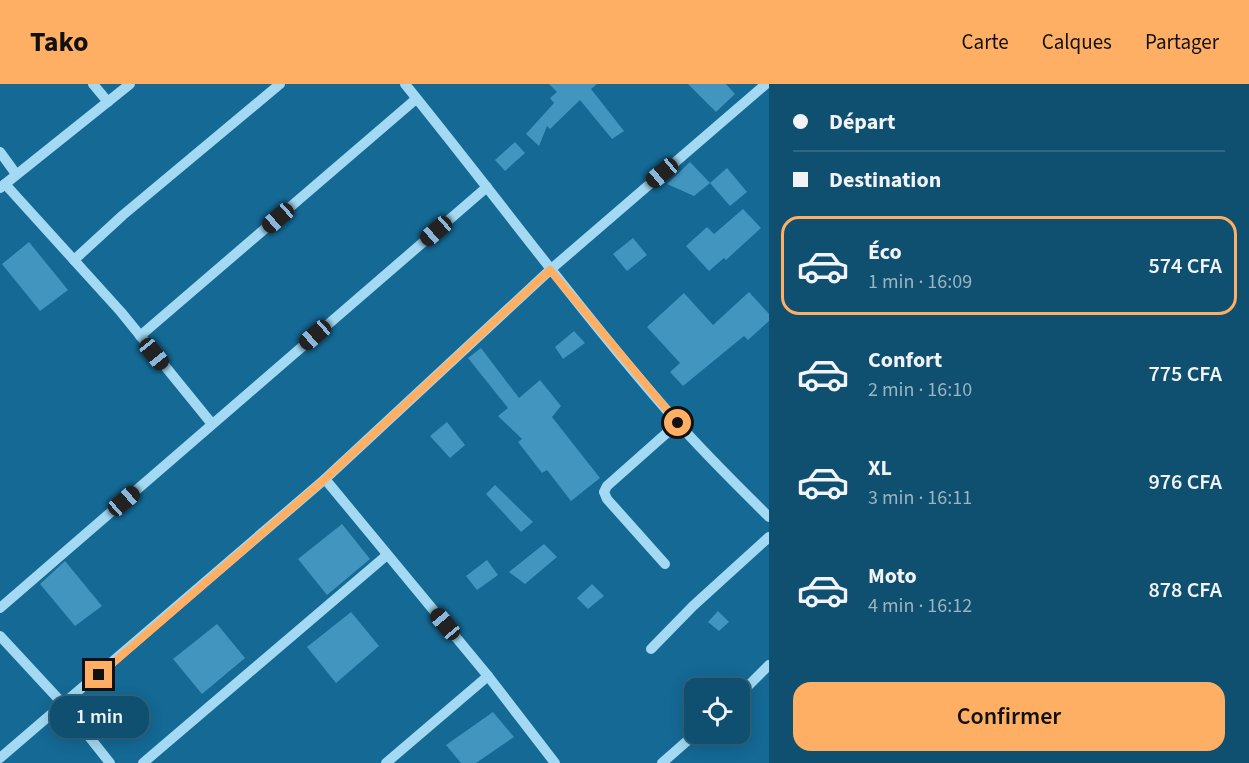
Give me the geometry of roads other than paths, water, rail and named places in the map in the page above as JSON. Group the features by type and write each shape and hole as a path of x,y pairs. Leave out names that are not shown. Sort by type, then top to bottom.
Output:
{"street":[{"path":"93,84 108,102"},
{"path":"130,84 2,186 121,312 212,424"},
{"path":"74,260 123,215 280,84"},
{"path":"405,84 550,270 678,423 769,517"},
{"path":"0,758 325,479 550,270 766,84"},
{"path":"140,336 416,99"},
{"path":"0,152 16,174"},
{"path":"0,608 487,187"},
{"path":"665,564 607,499 604,492 615,479 678,423"},
{"path":"325,479 488,676 555,763"},
{"path":"651,649 693,606 769,537"},
{"path":"143,763 387,555"},
{"path":"0,636 64,705 110,763"},
{"path":"750,684 769,665"},
{"path":"386,763 488,676"},
{"path":"662,763 684,744"}]}
